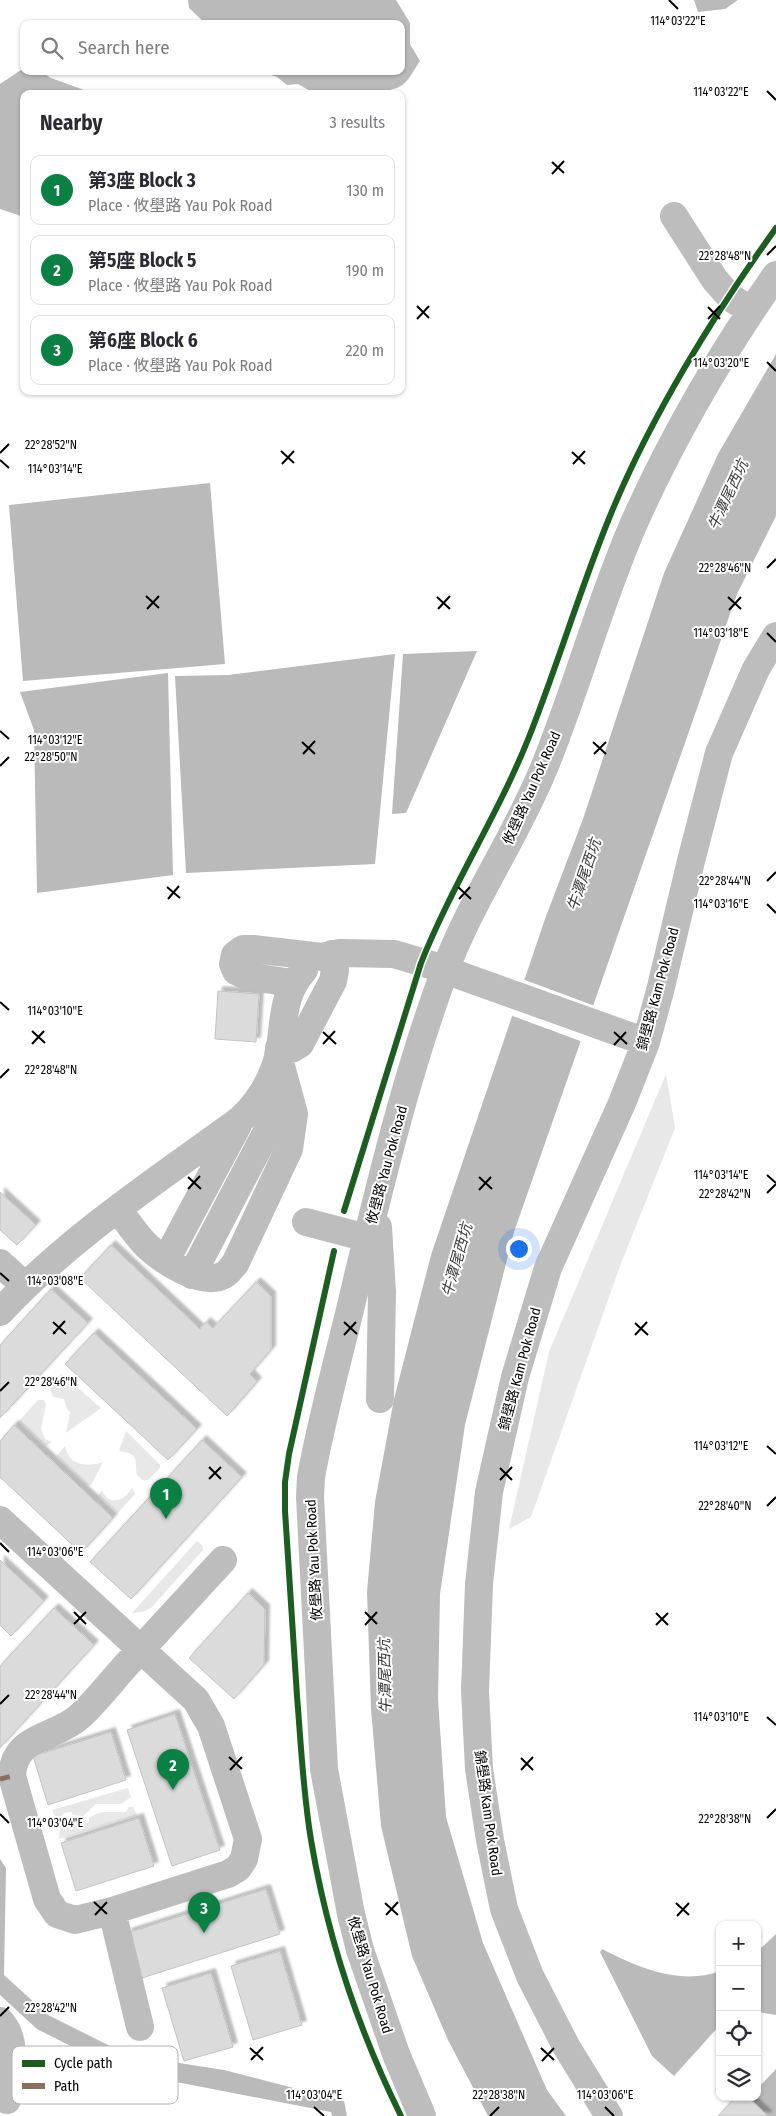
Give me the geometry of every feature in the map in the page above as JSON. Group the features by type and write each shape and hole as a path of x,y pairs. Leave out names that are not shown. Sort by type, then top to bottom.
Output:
{"street":[{"path":"674,216 715,280 730,297 751,311"},
{"name":"攸壆路 Yau Pok Road","path":"422,2116 396,2054 360,1950 351,1914 324,1769 310,1497 311,1477 367,1238 428,1018 445,970 464,927 543,771 616,568 638,515 670,449 722,356 776,275"},
{"name":"錦壆路 Kam Pok Road","path":"609,2116 566,2046 534,1985 504,1908 490,1840 479,1769 475,1691 478,1584 489,1492 515,1377 548,1268 622,1103 646,1042 719,753 756,669 776,636"},
{"path":"292,983 246,976 236,970 234,964 235,955 243,949 253,949 327,956"},
{"path":"0,1312 24,1286 82,1235 241,1119 264,1094 279,1052 287,997 292,983 306,967 327,956 340,953 394,954 445,970 646,1042"},
{"path":"279,1052 292,1049 300,1044 334,981 335,970 327,956"},
{"path":"118,1209 148,1246 166,1260 192,1275 208,1280 224,1275 235,1264 289,1149 294,1114 279,1052"},
{"path":"166,1260 241,1119"},
{"path":"377,1204 382,1292 380,1400"},
{"path":"306,1222 367,1238"},
{"path":"0,1263 24,1286"},
{"path":"0,1520 140,1649 196,1700 211,1726 248,1839 248,1849 244,1860 238,1868 228,1874 112,1911 75,1920 57,1914 47,1899 12,1776 12,1765 17,1755 32,1741 60,1730 80,1717 140,1649 223,1560"},
{"path":"112,1911 140,2026"},
{"path":"0,2021 10,2034 12,2043 7,2100"}],"shaded area":[{"path":"666,1074 675,1128 620,1266 531,1517 509,1529 549,1352"},
{"path":"62,1374 101,1408 66,1433 70,1412 64,1399 53,1397 50,1389 53,1381"},
{"path":"38,1400 43,1400 46,1404 41,1429 45,1439 52,1442 46,1446 19,1421"},
{"path":"126,1431 160,1465 160,1468 148,1480 142,1480 137,1475 136,1461 133,1456 119,1451"},
{"path":"65,1446 74,1461 89,1465 103,1462 91,1485 87,1485 57,1456"},
{"path":"132,1487 135,1494 118,1513 98,1495 102,1490 108,1499 117,1500 126,1496"},
{"path":"197,1541 202,1545 203,1550 151,1608 142,1612 132,1613"},
{"path":"128,1788 131,1797 121,1804 96,1804 83,1816 73,1815 71,1812 64,1813 56,1819 52,1810"},
{"path":"129,1807 133,1807 137,1815 59,1839 60,1826 63,1823 76,1821 79,1825 89,1822 89,1818 98,1813 126,1812"}],"water":[{"path":"188,0 396,0 410,23 410,44 420,61 406,81 401,86 393,89 308,90 298,84 287,85 271,75 405,75 405,20 202,20 189,8"},
{"path":"694,0 738,0 725,9 698,12"},
{"path":"20,71 20,75 46,75 84,90 20,90 20,216 0,209 0,84"},
{"name":"牛潭尾西坑","path":"776,354 776,516 737,594 514,1232 465,1425 440,1594 438,1699 446,1817 483,1943 547,2090 566,2116 488,2116 448,2040 412,1956 381,1826 371,1709 367,1592 375,1502 394,1399 431,1255 545,919 583,819 664,573 718,454"},
{"path":"210,483 225,664 23,681 9,505"},
{"path":"477,651 406,813 392,814 403,654"},
{"path":"395,654 375,864 186,873 175,676 228,675"},
{"path":"168,673 173,875 37,893 34,730 20,692"},
{"path":"0,1859 6,1868 4,1975 48,2015 110,2046 71,2046 37,2029 0,1995"},
{"path":"776,1934 776,2015 761,2013 761,1948"},
{"path":"602,1949 644,1968 674,1975 705,1975 716,1972 716,2029 674,2076 652,2056 600,1952"},
{"path":"178,2063 224,2070 344,2101 347,2116 332,2116 331,2112 178,2082"},
{"path":"776,2069 776,2116 757,2116 744,2104 747,2101 761,2101 761,2085"}],"pier":[{"path":"522,979 595,1006 583,1042 510,1015"}],"building":[{"path":"218,991 259,994 256,1042 215,1039"},
{"path":"0,1192 36,1225 17,1245 0,1230"},
{"path":"111,1245 200,1329 206,1322 213,1328 256,1282 271,1296 271,1350 250,1374 257,1382 227,1416 80,1278"},
{"path":"51,1289 88,1323 0,1418 0,1345"},
{"path":"94,1333 197,1429 168,1460 65,1364"},
{"path":"14,1425 113,1518 81,1553 0,1477 0,1441"},
{"path":"202,1440 242,1477 131,1599 90,1562"},
{"path":"0,1560 44,1601 11,1636 0,1625"},
{"path":"248,1593 265,1609 264,1665 234,1699 189,1658"},
{"path":"54,1608 94,1645 0,1748 0,1666"},
{"path":"175,1714 220,1850 172,1866 127,1730"},
{"path":"111,1732 126,1780 48,1805 33,1756"},
{"path":"139,1818 154,1866 76,1891 61,1843"},
{"path":"266,1889 280,1934 142,1978 127,1933"},
{"path":"280,1951 302,2025 253,2040 231,1966"},
{"path":"211,1973 233,2047 184,2061 162,1988"},
{"path":"732,2101 752,2101 768,2116 718,2116"}],"marked path":[{"path":"0,1779 12,1776"}],"cycle path":[{"path":"344,1211 421,963 433,934 517,766 550,682 599,543 626,479 664,404 707,331 776,228"},
{"path":"334,1251 289,1454 285,1482 285,1511 301,1750 311,1840 335,1946 371,2050 401,2116"}],"place":[{"name":"第3座 Block 3","path":"166,1519"},
{"name":"第5座 Block 5","path":"173,1790"},
{"name":"第6座 Block 6","path":"204,1933"}]}
